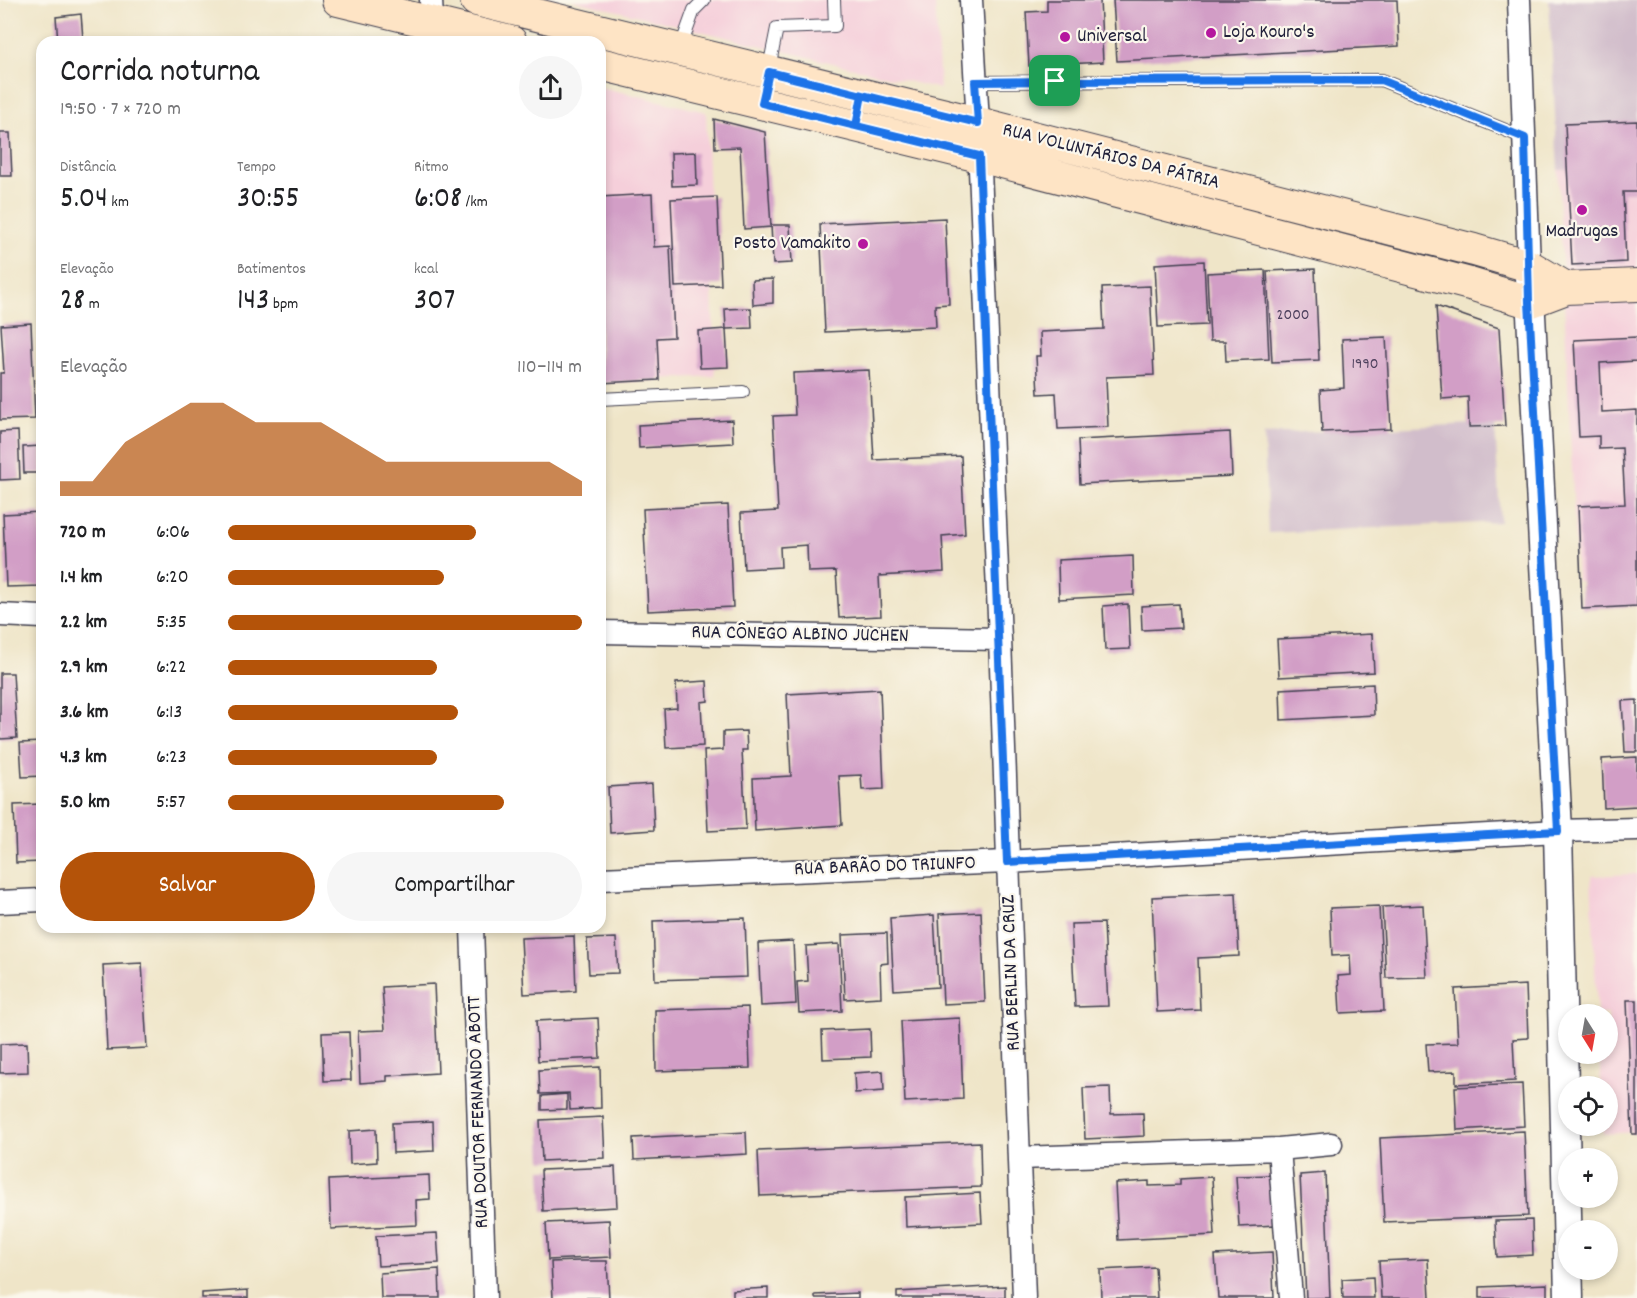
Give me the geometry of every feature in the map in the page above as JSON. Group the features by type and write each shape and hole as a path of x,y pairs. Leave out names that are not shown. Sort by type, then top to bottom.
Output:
{"main road":[{"path":"338,0 487,36"},
{"name":"RUA VOLUNTÁRIOS DA PÁTRIA","path":"476,0 586,36"},
{"name":"RUA VOLUNTÁRIOS DA PÁTRIA","path":"606,43 677,66 762,103 1218,218 1470,284 1529,302"},
{"name":"RUA VOLUNTÁRIOS DA PÁTRIA","path":"606,64 769,72 1474,250 1529,266 1566,288"},
{"path":"856,126 862,95"},
{"path":"1218,218 1228,187"},
{"path":"1529,302 1566,288 1637,285"}],"street":[{"name":"RUA BERLIN DA CRUZ","path":"971,0 1000,639 1024,1298"},
{"path":"1519,0 1529,302 1558,831 1569,1298"},
{"path":"0,615 36,617"},
{"name":"RUA CÔNEGO ALBINO JUCHEN","path":"606,632 1000,639"},
{"name":"RUA BARÃO DO TRIUNFO","path":"606,879 1007,862 1558,831 1637,829"},
{"path":"0,902 36,900"},
{"name":"RUA DOUTOR FERNANDO ABOTT","path":"472,933 485,1298"},
{"path":"1020,1158 1279,1149 1331,1144"},
{"path":"1279,1149 1291,1298"}],"lane":[{"path":"677,66 694,10 704,0"},
{"path":"762,103 777,28 835,26 834,0"},
{"path":"975,82 1381,80 1525,138"},
{"path":"606,399 744,392"}],"shaded area":[{"path":"571,0 935,0 940,89 618,11"},
{"path":"1549,0 1637,0 1637,166 1558,170"},
{"path":"606,88 706,112 715,376 606,382"},
{"path":"1637,166 1637,578 1577,581 1558,170"},
{"path":"1495,423 1500,522 1268,533 1264,434"},
{"path":"1637,874 1637,1132 1618,1133 1618,1076 1600,1076 1600,1064 1618,1064 1618,1004 1597,1004 1591,876"}],"building":[{"name":"Universal","path":"1047,0 1100,0 1103,62 1029,66 1026,12 1047,11"},
{"path":"1113,0 1397,0 1399,46 1117,61"},
{"path":"81,14 83,36 58,36 56,17"},
{"path":"714,119 765,132 771,227 744,229 740,147 715,148"},
{"path":"1637,121 1637,192 1623,192 1626,262 1572,265 1565,124"},
{"path":"0,133 10,133 12,176 0,176"},
{"path":"696,152 697,185 672,186 671,153"},
{"path":"652,194 654,247 670,246 674,337 657,338 659,380 606,383 606,197"},
{"path":"717,197 721,285 675,287 671,199"},
{"path":"945,218 949,304 935,305 936,327 825,332 820,224"},
{"path":"771,225 790,225 792,263 773,264"},
{"path":"1204,261 1207,325 1158,327 1155,264"},
{"path":"1315,269 1319,360 1272,362 1267,271"},
{"path":"1265,270 1269,359 1226,361 1225,341 1210,341 1207,273"},
{"path":"773,279 773,303 753,305 752,280"},
{"path":"1150,286 1154,375 1106,377 1108,427 1058,429 1056,393 1038,394 1036,356 1041,356 1040,332 1104,329 1102,288"},
{"path":"1436,306 1499,328 1505,426 1469,427 1468,397 1442,399"},
{"path":"751,308 752,328 726,329 725,309"},
{"path":"31,323 35,419 0,420 0,373 4,373 1,325"},
{"path":"726,329 728,367 700,368 698,331"},
{"path":"1386,337 1391,429 1322,432 1320,390 1344,388 1342,339"},
{"path":"1637,337 1637,361 1600,363 1602,412 1637,410 1637,606 1582,609 1578,506 1625,504 1622,448 1599,449 1599,436 1579,437 1574,340"},
{"path":"869,370 874,460 961,456 965,534 942,536 944,572 879,576 881,616 839,618 836,571 808,572 807,545 780,547 781,567 744,569 741,513 778,511 773,416 795,415 793,373"},
{"path":"732,420 733,443 639,448 638,425"},
{"path":"18,431 20,479 0,480 0,432"},
{"path":"1230,432 1232,476 1080,484 1078,440"},
{"path":"36,446 36,473 24,473 23,447"},
{"path":"728,505 733,607 648,611 643,509"},
{"path":"36,512 36,586 6,587 3,514"},
{"path":"1133,556 1134,595 1059,599 1058,560"},
{"path":"1128,604 1130,649 1105,650 1103,606"},
{"path":"1179,604 1181,628 1142,630 1141,606"},
{"path":"1372,634 1374,672 1279,677 1277,639"},
{"path":"0,673 13,673 17,738 0,739"},
{"path":"707,681 708,701 701,702 703,746 666,748 664,709 677,708 676,683"},
{"path":"1373,684 1374,715 1281,720 1280,689"},
{"path":"880,689 884,789 862,790 861,775 839,776 842,825 755,831 753,778 791,776 787,694"},
{"path":"1637,700 1637,752 1625,752 1622,701"},
{"path":"746,731 747,750 742,750 746,829 708,831 704,751 723,750 723,732"},
{"path":"36,742 36,776 22,777 20,743"},
{"path":"1637,757 1637,806 1604,808 1602,759"},
{"path":"652,784 654,830 610,833 608,787"},
{"path":"36,804 36,862 16,863 14,805"},
{"path":"1236,893 1239,956 1198,958 1200,1010 1157,1012 1152,897"},
{"path":"1423,905 1427,977 1386,978 1382,907"},
{"path":"1379,906 1384,1011 1340,1013 1338,976 1351,975 1350,955 1332,956 1330,908"},
{"path":"981,912 985,1002 943,1004 939,914"},
{"path":"934,915 938,987 894,990 890,918"},
{"path":"745,918 747,977 655,980 653,921"},
{"path":"1104,923 1108,1006 1075,1007 1071,924"},
{"path":"887,933 888,963 880,964 881,997 845,999 842,935"},
{"path":"574,936 576,991 524,994 521,938"},
{"path":"616,938 618,973 589,974 587,939"},
{"path":"793,941 796,1004 761,1006 758,943"},
{"path":"839,944 842,1011 799,1013 797,982 808,981 806,946"},
{"path":"142,963 147,1048 107,1050 103,965"},
{"path":"434,984 438,1073 387,1076 387,1081 360,1083 358,1031 385,1030 382,987"},
{"path":"1526,985 1528,1038 1513,1039 1515,1081 1456,1084 1456,1071 1428,1072 1426,1044 1458,1043 1455,989"},
{"path":"1627,1000 1637,1000 1637,1134 1632,1134"},
{"path":"748,1007 750,1068 656,1071 655,1010"},
{"path":"598,1018 600,1058 538,1061 536,1021"},
{"path":"960,1018 963,1099 905,1102 901,1021"},
{"path":"870,1029 871,1057 823,1059 822,1031"},
{"path":"349,1032 351,1080 324,1081 322,1033"},
{"path":"27,1043 28,1072 0,1073 0,1044"},
{"path":"600,1067 601,1108 570,1110 569,1093 540,1094 539,1070"},
{"path":"883,1071 884,1091 855,1093 854,1073"},
{"path":"1522,1084 1524,1126 1457,1130 1455,1087"},
{"path":"1110,1087 1111,1114 1143,1113 1144,1136 1085,1139 1083,1088"},
{"path":"567,1094 567,1109 542,1110 542,1096"},
{"path":"603,1117 605,1158 542,1161 540,1120"},
{"path":"433,1121 434,1151 393,1153 392,1123"},
{"path":"376,1129 377,1162 350,1164 349,1131"},
{"path":"1524,1131 1528,1216 1384,1222 1380,1138"},
{"path":"746,1132 747,1154 634,1160 633,1138"},
{"path":"980,1142 981,1187 760,1196 758,1151"},
{"path":"615,1167 617,1207 543,1211 541,1170"},
{"path":"1325,1173 1330,1298 1306,1298 1300,1175"},
{"path":"429,1175 430,1199 416,1200 417,1225 331,1229 329,1180"},
{"path":"1273,1175 1276,1225 1239,1227 1236,1176"},
{"path":"1212,1177 1215,1235 1118,1240 1115,1183 1149,1181 1149,1186 1180,1185 1180,1179"},
{"path":"980,1193 982,1223 906,1227 905,1197"},
{"path":"609,1220 611,1257 548,1260 546,1223"},
{"path":"1532,1220 1533,1255 1497,1257 1495,1221"},
{"path":"437,1233 439,1263 378,1266 376,1236"},
{"path":"1272,1252 1274,1298 1218,1298 1215,1255"},
{"path":"1428,1259 1430,1298 1381,1298 1379,1261"},
{"path":"607,1261 609,1298 553,1298 551,1262"},
{"path":"1155,1267 1157,1298 1101,1298 1100,1270"},
{"path":"439,1269 440,1298 381,1298 380,1273"},
{"path":"1373,1277 1374,1298 1343,1298 1342,1279"},
{"path":"1547,1284 1547,1298 1480,1298 1480,1287"},
{"path":"1005,1286 1005,1298 897,1298 897,1292"},
{"path":"768,1288 768,1298 733,1298 733,1290"},
{"path":"248,1290 248,1298 202,1298 202,1293"},
{"path":"858,1293 858,1298 815,1298 815,1295"}],"place":[{"name":"Loja Kouro's","path":"1211,33"},
{"name":"Universal","path":"1065,37"},
{"name":"Madrugas","path":"1582,210"},
{"name":"Posto Vamakito","path":"863,244"}],"route":[{"path":"1055,81 975,82 978,123 862,95 856,126 762,103 769,72 862,95 856,126 979,156 1000,639 1007,862 1558,831 1529,302 1525,138 1381,80 1055,81"}]}
